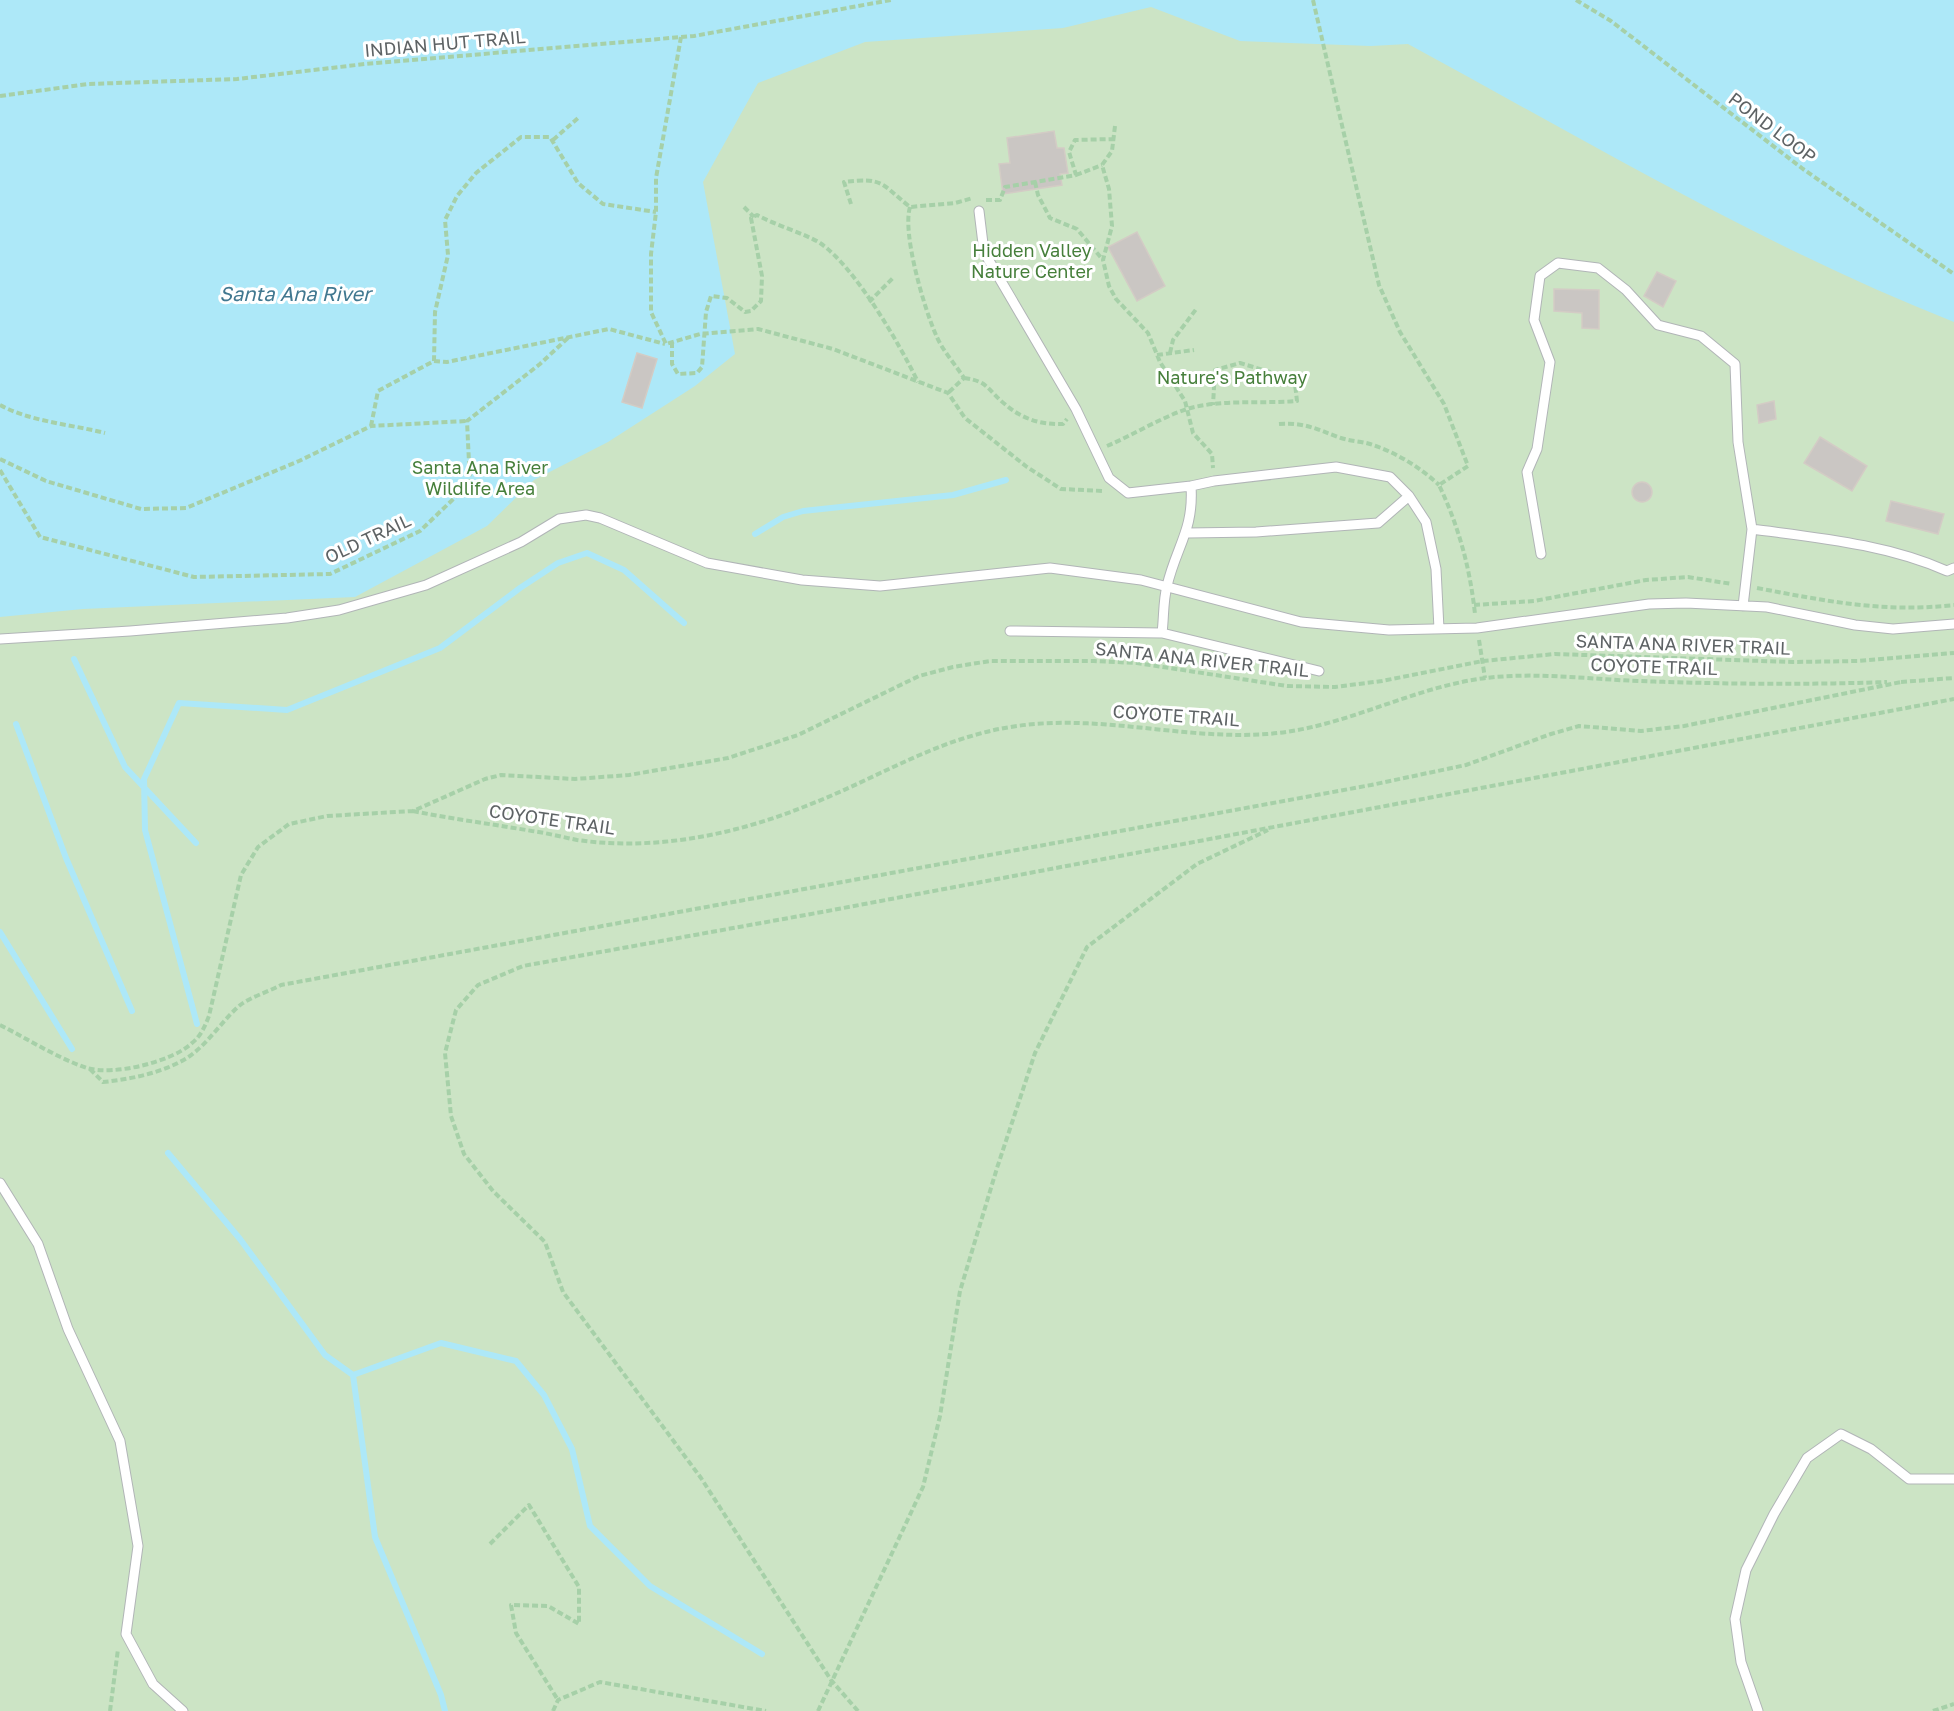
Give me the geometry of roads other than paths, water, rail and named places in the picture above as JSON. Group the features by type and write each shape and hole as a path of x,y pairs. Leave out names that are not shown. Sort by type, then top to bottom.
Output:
{"lane":[{"path":"979,211 984,252 1076,409 1109,478 1128,493 1336,467 1390,477 1409,496 1426,522 1436,569 1439,629"},
{"path":"1541,554 1527,472 1537,449 1550,362 1534,320 1540,276 1558,263 1598,268 1626,290 1658,325 1701,336 1735,364 1738,442 1752,529 1743,606"},
{"path":"1162,633 1166,587 1188,533 1192,501 1191,486"},
{"path":"1188,533 1256,532 1378,523 1409,496"},
{"path":"0,639 287,618 339,610 426,585 520,542 559,519 586,515 600,518 707,563 802,580 880,586 1050,568 1141,580 1301,622 1389,630 1477,628 1649,604 1686,603 1743,606 1893,629 1954,624"},
{"path":"1752,529 1846,542 1922,560 1947,571 1954,568"},
{"path":"1010,631 1162,633 1319,671"},
{"path":"0,1183 38,1244 68,1329 120,1441 138,1546 126,1634 153,1684 183,1711"},
{"path":"1758,1711 1741,1662 1735,1619 1746,1570 1774,1514 1807,1458 1841,1434 1871,1449 1909,1479 1954,1479"}],"water":[{"name":"Santa Ana River","path":"0,0 1954,0 1954,322 1814,261 1745,227 1408,44 1371,46 1240,41 1151,7 1063,28 865,42 758,83 703,182 735,354 695,386 608,442 534,480 487,526 355,597 83,609 0,617"}],"waterway":[{"path":"755,534 783,517 803,511 953,495 1006,480"},
{"path":"197,1024 145,830 144,779 179,703 287,710 440,648 520,588 558,563 587,553 624,570 684,623"},
{"path":"74,659 125,767 196,843"},
{"path":"16,724 66,858 132,1011"},
{"path":"0,932 72,1049"},
{"path":"168,1153 240,1239 325,1355 353,1375 375,1537 441,1695 445,1711"},
{"path":"353,1375 441,1343 516,1361 544,1395 572,1449 590,1526 650,1586 762,1654"}],"park label":[{"name":"Hidden Valley Nature Center","path":"1032,261"},
{"name":"Nature's Pathway","path":"1232,378"},
{"name":"Santa Ana River Wildlife Area","path":"480,478"}]}
